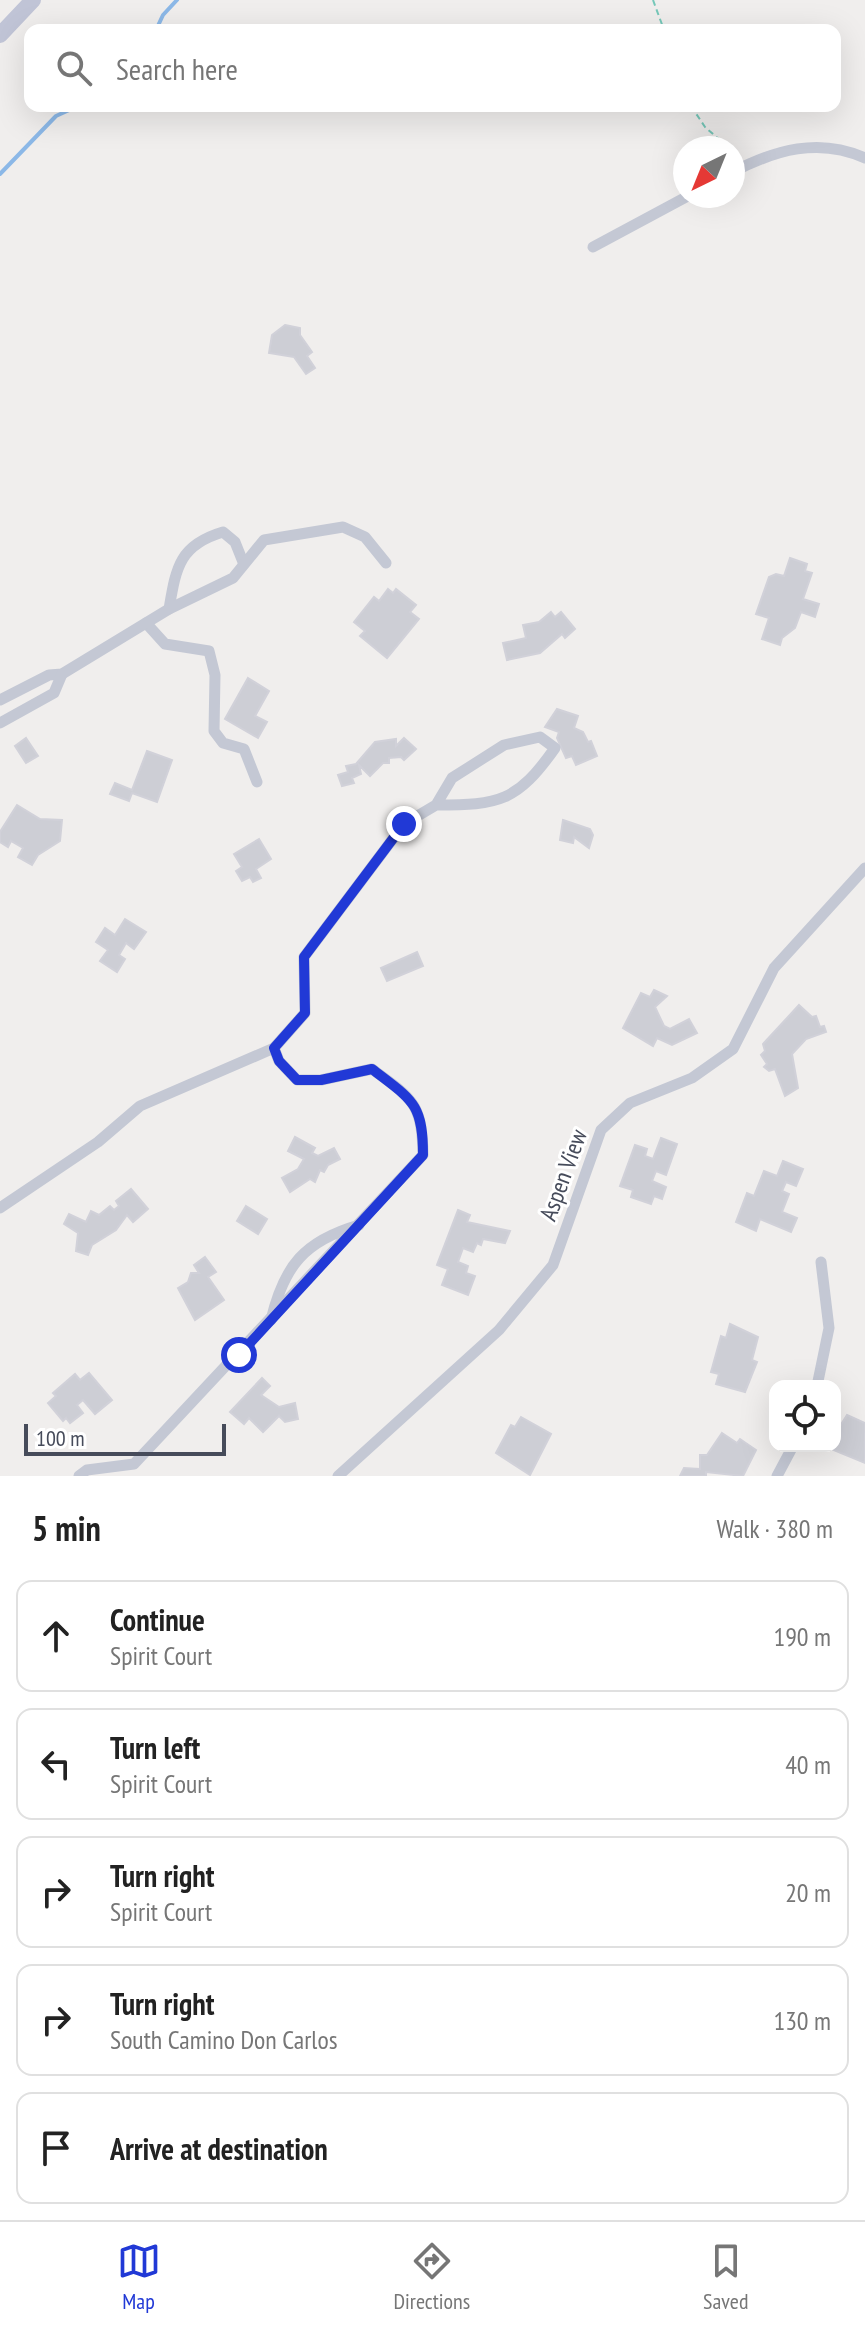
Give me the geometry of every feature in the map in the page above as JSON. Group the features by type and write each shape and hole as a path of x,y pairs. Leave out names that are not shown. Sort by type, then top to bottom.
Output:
{"street":[{"path":"0,35 33,0"},
{"path":"745,167 793,148 831,148 865,158"},
{"path":"593,247 673,204"},
{"path":"0,700 49,675 62,674 169,609 233,578 264,540 343,527 365,537 386,563"},
{"path":"169,609 176,571 199,539 223,532 235,542 243,562"},
{"path":"146,623 165,644 209,651 215,675 214,731 223,743 244,749 257,782"},
{"path":"0,723 54,693 62,674"},
{"path":"0,1208 98,1142 140,1106 274,1048 305,1013 304,957 404,824 436,805 452,778 504,745 540,737 555,748 537,774 512,794 485,805 436,805"},
{"name":"Aspen View","path":"338,1476 499,1330 553,1265 601,1130 630,1103 692,1078 733,1049 774,968 865,868"},
{"path":"79,1476 87,1470 134,1464 423,1155 423,1121 399,1089 372,1069 321,1080 297,1080 279,1061 274,1048"},
{"path":"271,1321 279,1285 298,1258 334,1232 359,1225"},
{"path":"818,1380 829,1328 821,1262"},
{"path":"777,1476 790,1452"}],"path":[{"path":"653,0 662,24"},
{"path":"695,112 715,136"}],"building":[{"path":"285,325 300,328 300,335 312,352 307,356 315,368 306,374 294,357 269,353 272,335"},
{"path":"790,558 807,564 805,571 812,573 803,599 819,604 815,617 801,612 795,628 782,638 780,645 762,639 769,618 756,614 769,577 776,574 784,576"},
{"path":"388,589 393,593 396,589 416,605 410,612 419,619 387,658 360,636 365,631 354,622 374,597 379,601"},
{"path":"551,612 555,617 561,612 575,629 565,638 562,634 540,653 507,660 503,643 526,638 523,625 539,622"},
{"path":"248,678 269,691 255,716 267,722 258,738 225,719"},
{"path":"557,709 578,716 574,728 583,732 588,742 591,741 597,756 576,765 572,756 566,758 557,738 559,732 545,727"},
{"path":"26,738 38,756 26,763 15,746"},
{"path":"404,738 416,749 404,760 401,757 389,758 389,763 383,763 370,776 359,765 361,774 352,778 354,783 342,786 338,775 348,772 346,766 356,764 375,742 396,739 396,746"},
{"path":"147,751 172,760 157,802 132,793 129,801 110,794 115,783 132,790"},
{"path":"17,805 40,819 62,820 60,841 38,855 32,865 18,857 23,848 11,841 8,847 0,842 0,832"},
{"path":"563,820 590,829 593,835 589,848 574,837 573,843 560,840"},
{"path":"259,839 271,859 256,869 261,878 253,882 250,877 242,881 236,871 242,867 234,854"},
{"path":"125,919 146,932 134,949 126,943 119,955 125,959 117,972 100,961 108,950 96,942 105,928 115,935"},
{"path":"417,952 423,966 387,981 381,968"},
{"path":"654,990 667,996 655,1007 664,1026 670,1029 689,1019 697,1033 672,1045 657,1038 653,1046 623,1028 641,993 650,997"},
{"path":"799,1005 812,1017 816,1016 820,1027 824,1026 826,1032 806,1039 792,1054 798,1088 785,1096 775,1069 769,1071 764,1067 767,1064 761,1055 765,1051 763,1044"},
{"path":"295,1137 315,1148 312,1153 318,1156 334,1148 340,1159 328,1165 324,1172 320,1170 315,1182 310,1179 290,1192 282,1178 298,1169 304,1159 288,1151"},
{"path":"661,1138 677,1144 666,1175 656,1171 652,1181 666,1187 662,1199 654,1196 651,1204 631,1197 633,1190 620,1186 635,1145 647,1149 645,1156 653,1159"},
{"path":"783,1161 803,1169 796,1186 786,1182 782,1191 789,1194 782,1212 797,1218 791,1232 760,1219 756,1231 736,1222 747,1193 754,1196 764,1171 777,1176"},
{"path":"131,1189 148,1209 133,1222 127,1215 116,1230 92,1245 88,1255 76,1251 78,1233 64,1224 69,1214 86,1222 91,1211 99,1215 110,1206 114,1210 119,1206 116,1201"},
{"path":"246,1206 267,1219 258,1234 237,1221"},
{"path":"458,1210 470,1215 467,1222 510,1231 505,1243 483,1239 473,1252 463,1248 458,1262 468,1266 466,1273 475,1276 468,1295 442,1285 448,1269 437,1265"},
{"path":"205,1257 216,1272 208,1277 224,1300 195,1320 178,1288 188,1282 191,1273 199,1273 194,1265"},
{"path":"730,1324 758,1337 752,1360 757,1362 745,1392 716,1384 719,1374 711,1372 721,1336 726,1338"},
{"path":"89,1373 112,1400 95,1414 83,1400 77,1405 83,1413 70,1423 66,1418 63,1421 48,1403 56,1396 53,1393 75,1374 80,1380"},
{"path":"262,1378 270,1386 261,1395 279,1407 295,1403 298,1419 285,1422 279,1416 263,1432 249,1418 244,1424 230,1412"},
{"path":"847,1415 865,1423 865,1463 839,1452 841,1424"},
{"path":"521,1417 551,1434 530,1475 496,1453 511,1425 515,1427"},
{"path":"722,1433 737,1443 740,1439 756,1450 743,1476 706,1472 706,1476 680,1476 684,1468 700,1469 700,1455 707,1455"}],"waterway":[{"path":"159,24 177,0"},
{"path":"0,174 56,116 65,112"}],"route":[{"path":"239,1355 423,1155 423,1121 415,1106 399,1089 372,1069 321,1080 297,1080 279,1061 274,1048 305,1013 304,957 404,824"}]}
